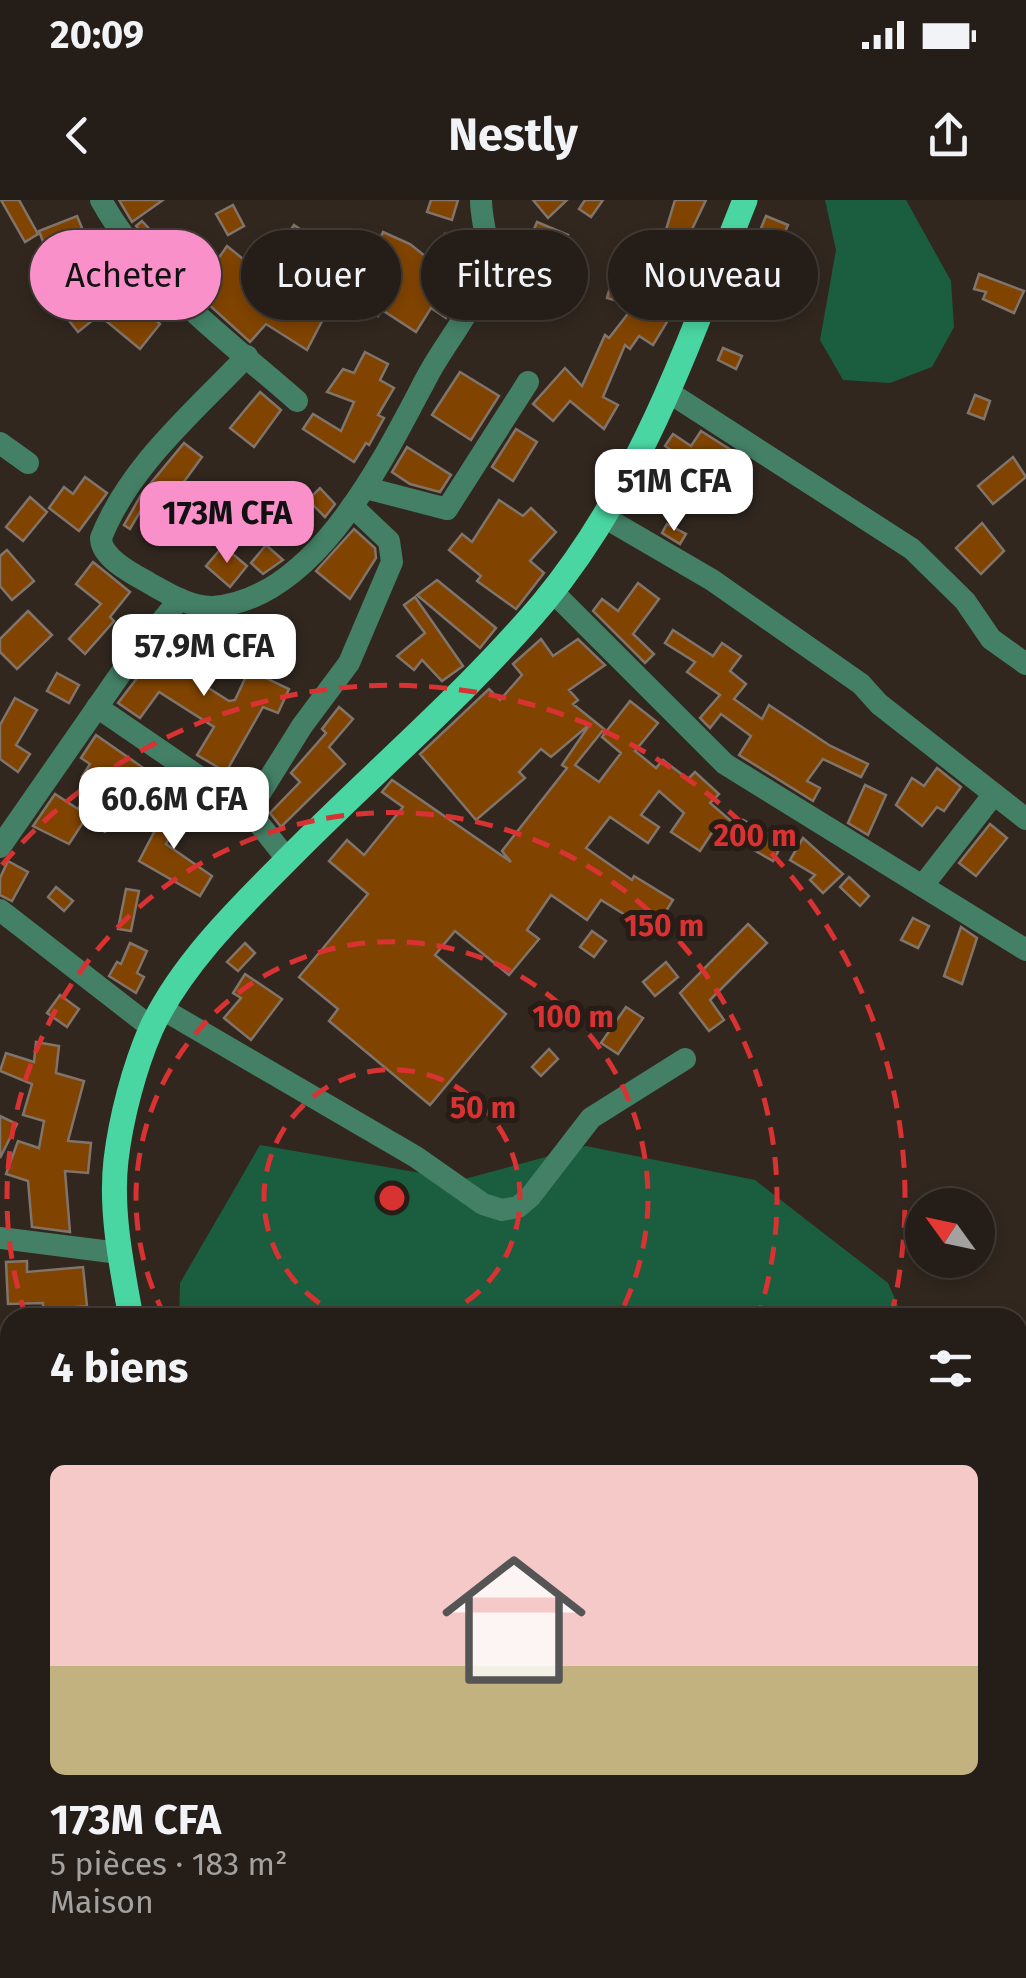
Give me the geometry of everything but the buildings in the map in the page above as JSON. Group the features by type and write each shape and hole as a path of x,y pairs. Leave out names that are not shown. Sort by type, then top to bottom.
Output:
{"main road":[{"path":"129,1308 119,1253 116,1162 132,1086 158,1019 209,942 287,859 478,674 552,590 604,517 670,393 745,200"}],"street":[{"path":"101,200 130,244 297,401"},
{"path":"246,356 150,458 124,492 101,538 106,554 180,599 211,607 272,589 359,497 480,284 487,239 481,200"},
{"path":"359,497 447,508 528,382"},
{"path":"670,393 912,549 965,600 991,640 1026,664"},
{"path":"0,443 28,463"},
{"path":"249,811 302,726 349,662 375,612 392,562 389,540 359,497"},
{"path":"604,517 712,580 861,684 1026,819"},
{"path":"552,590 725,764 1026,950"},
{"path":"0,847 97,708 180,599"},
{"path":"97,708 249,811 287,859"},
{"path":"924,884 994,794"},
{"path":"0,910 158,1019 416,1158 484,1204 502,1210 518,1207 530,1197 592,1118 685,1059"},
{"path":"0,1238 119,1253"}],"green space":[{"path":"825,200 906,200 951,281 954,327 932,367 890,383 843,380 820,340 836,250"},
{"path":"260,1145 461,1180 586,1146 755,1180 888,1283 899,1308 179,1308 180,1283"}]}
